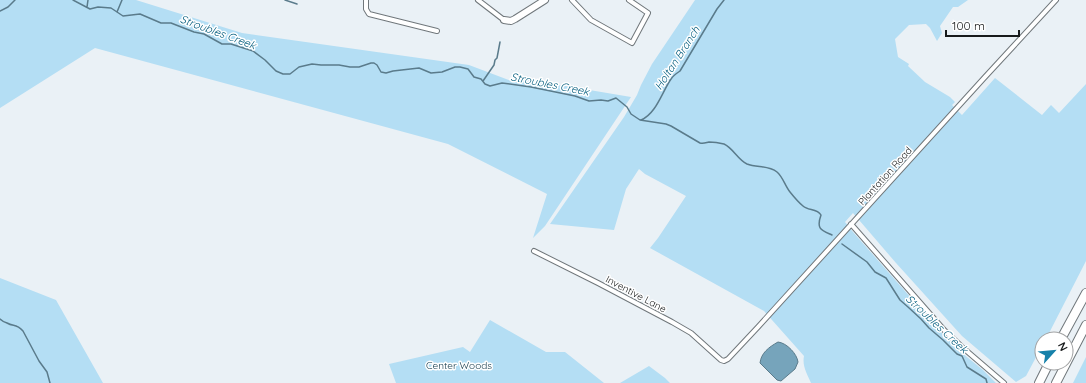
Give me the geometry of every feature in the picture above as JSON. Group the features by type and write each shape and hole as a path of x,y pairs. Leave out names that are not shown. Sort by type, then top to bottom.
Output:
{"highway":[{"path":"1065,331 1086,293"},
{"path":"1056,383 1086,325"},
{"path":"1039,383 1045,371"}],"street":[{"path":"366,0 366,9 369,14 437,31"},
{"path":"478,0 504,20 508,21 515,19 544,0"},
{"path":"572,0 591,20 632,43 648,13 629,0"},
{"name":"Plantation Road","path":"724,360 728,359 732,355 1056,0"},
{"path":"851,224 951,336 968,353 1004,383"},
{"name":"Inventive Lane","path":"534,251 672,322 691,333 718,358 724,360"}],"green space":[{"path":"0,0 136,0 242,33 469,65 511,81 518,78 631,97 545,226 533,238 547,194 448,144 95,48 0,108"},
{"path":"695,0 968,0 958,7 953,7 940,26 942,33 937,41 926,24 909,25 895,39 898,57 909,64 908,66 925,82 950,97 955,102 952,105 962,115 995,78 1042,115 1051,105 1059,113 1086,84 1086,261 1050,331 1034,331 1034,361 1026,376 1016,382 962,336 853,213 845,222 853,232 941,332 996,383 811,383 804,367 804,356 764,311 650,248 686,196 645,174 639,169 626,189 614,230 550,224 624,117 637,95 652,64"},
{"path":"0,278 56,300 103,383 0,383"},
{"name":"Center Woods","path":"490,320 546,352 565,352 604,383 396,383 389,364 463,347 470,352"},
{"path":"1086,357 1086,383 1073,383"},
{"path":"649,366 670,383 620,383"}],"shaded area":[{"path":"778,342 785,344 791,349 798,362 795,369 781,381 777,380 760,363 762,356 766,351"}],"waterway":[{"name":"Stroubles Creek","path":"0,11 8,7 15,0"},
{"name":"Stroubles Creek","path":"73,0 90,9 98,7 111,8 123,16 140,14 161,23 171,23 194,32 204,34 222,44 231,44 253,51 276,71 283,74 290,74 299,67 312,64 359,67 374,63 381,72 386,73 419,68 431,73 442,72 455,67 460,67 468,69 474,77 481,79 485,84 490,86 502,83 531,87 575,96 589,101 608,101 616,98 627,107 631,114 640,120 666,124 700,143 711,142 724,144 747,164 774,170 781,176 788,190 799,203 805,208 815,210 821,215 819,223 820,228 832,235"},
{"name":"Stroubles Creek","path":"87,7 88,0"},
{"path":"117,12 122,0"},
{"path":"285,0 297,4"},
{"name":"Holtan Branch","path":"641,120 655,108 671,79 680,71 717,9 724,0"},
{"path":"483,81 494,65 500,42"},
{"name":"Stroubles Creek","path":"842,244 867,262 875,272 886,278 900,300 957,354 962,356 967,367 986,379 987,383"},
{"path":"0,319 19,327 23,331 39,361 47,372 50,383"}]}
